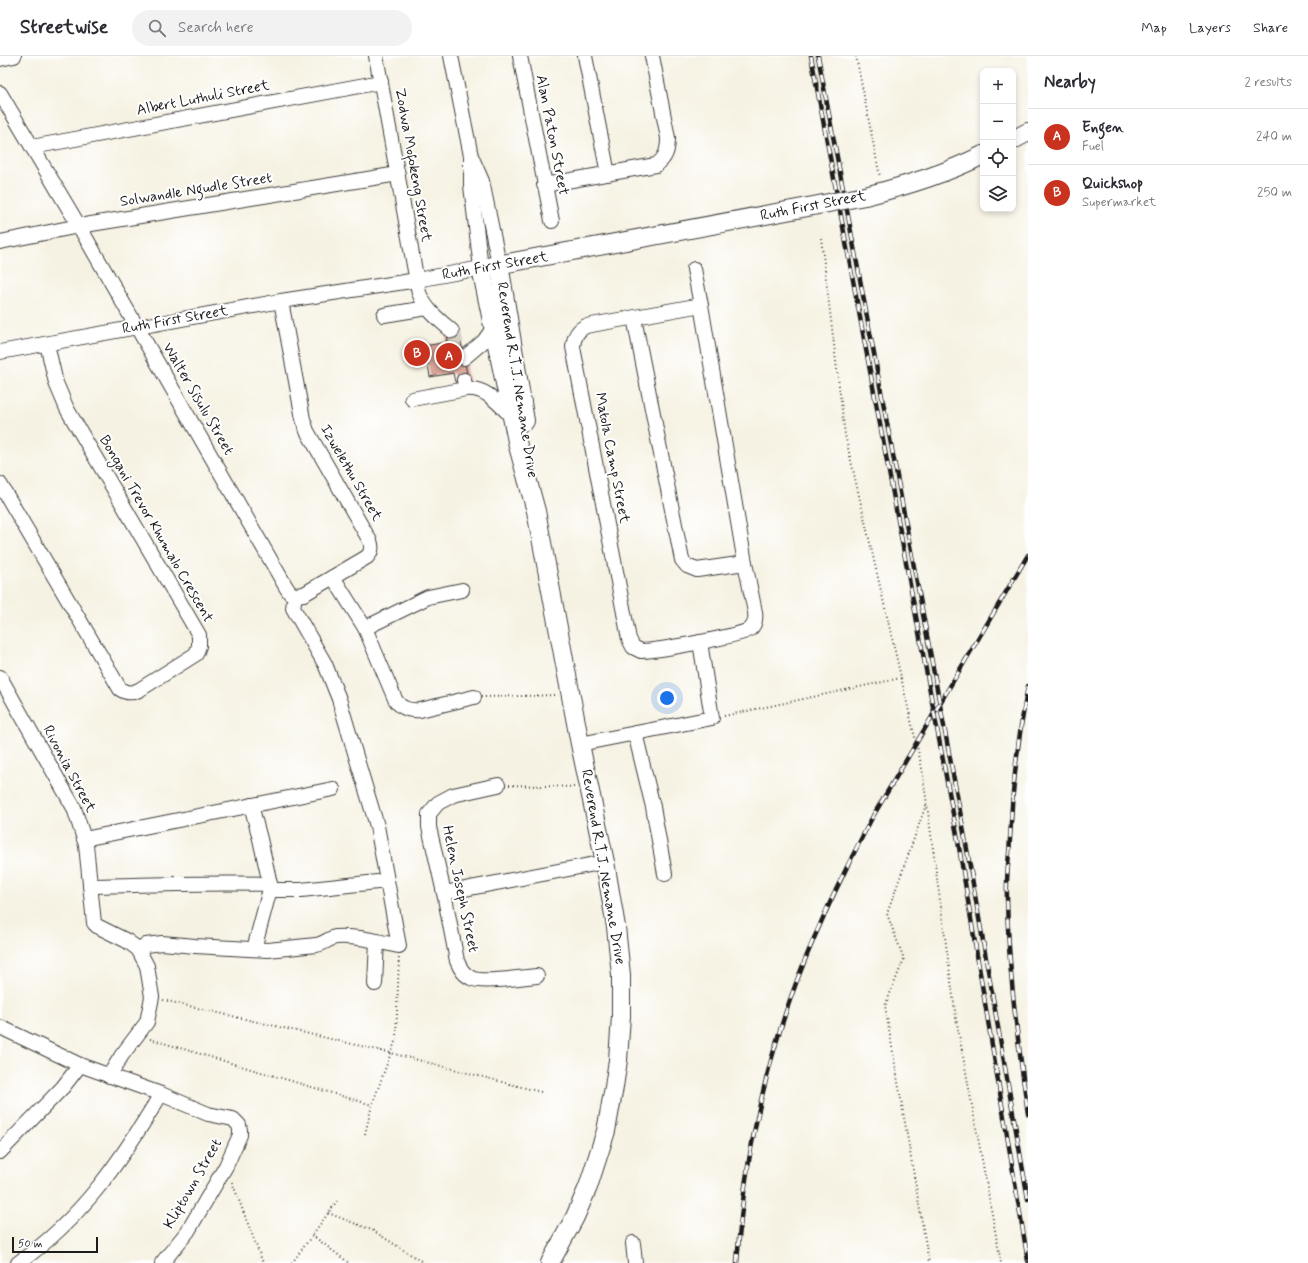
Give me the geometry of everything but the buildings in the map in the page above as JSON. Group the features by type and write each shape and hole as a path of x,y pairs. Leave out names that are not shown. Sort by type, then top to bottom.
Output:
{"main road":[{"path":"1016,138 1028,132"},
{"name":"Ruth First Street","path":"490,266 883,192 941,174 980,156"},
{"name":"Reverend R.T.J. Nemane Drive","path":"490,266 494,327 518,446 536,511 572,694 580,744 605,862 616,927 621,975 621,1016 614,1087 606,1131 588,1187 575,1217 550,1263"},
{"name":"Reverend R.T.J. Nemane Drive","path":"490,266 528,441 536,511"}],"street":[{"path":"0,59 14,56"},
{"name":"Zodwa Mofokeng Street","path":"376,56 419,293 427,308 436,318 452,331"},
{"name":"Reverend R.T.J. Nemane Drive","path":"451,56 471,156 482,181 490,266"},
{"name":"Alan Paton Street","path":"520,56 552,221"},
{"path":"585,56 608,174"},
{"path":"544,186 656,165 666,156 668,138 652,56"},
{"name":"Albert Luthuli Street","path":"32,147 381,82"},
{"name":"Walter Sisulu Street","path":"0,93 79,226 286,587 290,593 295,595"},
{"name":"Solwandle Ngudle Street","path":"0,242 79,226 398,174"},
{"name":"Ruth First Street","path":"0,352 136,326 280,301 417,280 490,266"},
{"path":"580,744 712,718 700,642 742,632 750,629 754,624 755,612 745,563 694,269"},
{"name":"Izwelethu Street","path":"280,301 302,413 307,431 371,543 371,550 367,557 304,594 295,595"},
{"name":"Matola Camp Street","path":"700,642 641,652 633,647 629,639 573,347 576,334 584,327 701,305"},
{"path":"384,315 427,308"},
{"path":"634,318 682,560 687,566 697,570 745,563"},
{"path":"464,358 484,341 494,327"},
{"name":"Bongani Trevor Khumalo Crescent","path":"0,484 120,688 125,692 134,692 196,654 199,646 199,635 67,409 56,383 48,344"},
{"path":"412,399 465,385 486,393 512,417"},
{"path":"333,578 365,628 395,699 401,707 415,711 474,697"},
{"path":"365,628 428,597 462,590"},
{"path":"109,1076 122,1055 147,1022 152,997 147,966 138,949 146,945 162,943 268,950 324,944 328,940 335,937 377,941 399,946 377,826 339,699 325,664 293,608 295,595"},
{"name":"Rivonia Street","path":"0,677 74,808 86,845 94,923 138,949"},
{"path":"635,733 653,807 665,874"},
{"name":"Helen Joseph Street","path":"498,785 453,795 438,803 429,814 429,827 457,961 461,969 466,975 474,979 484,980 537,976"},
{"path":"84,839 333,789"},
{"path":"251,805 270,887 254,949"},
{"path":"444,893 605,862"},
{"path":"90,886 220,882 301,890 387,881"},
{"path":"375,984 377,941"},
{"path":"0,1027 80,1065 161,1094 113,1170 86,1204 60,1230 18,1263"},
{"path":"0,1152 63,1087 80,1065"},
{"name":"Kliptown Street","path":"161,1094 208,1114 233,1119 239,1125 240,1130 240,1134 226,1166 188,1231 162,1263"},
{"path":"633,1243 635,1263"}],"path":[{"path":"856,56 883,192"},
{"path":"821,238 845,435 922,768 956,1018 1001,1263"},
{"path":"712,718 901,678"},
{"path":"474,697 572,694"},
{"path":"498,785 590,788"},
{"path":"927,804 887,914 904,959 885,1006 928,1263"},
{"path":"365,1134 372,1105 396,1039 399,946"},
{"path":"152,997 390,1053 541,1092"},
{"path":"137,1035 372,1105"},
{"path":"226,1166 263,1263"},
{"path":"292,1263 337,1200"},
{"path":"328,1212 372,1230 424,1263"},
{"path":"312,1235 349,1263"}],"tunnel":[{"path":"452,331 455,337 460,360"}],"railway":[{"path":"811,56 957,835 1028,1261"},
{"path":"818,56 965,838 1028,1199"},
{"path":"737,1263 744,1195 762,1095 780,1029 818,928 873,816 1028,555"},
{"path":"1028,686 1018,743 1007,875 1011,978 1028,1114"}],"place":[{"name":"Quickshop","path":"417,353"},
{"name":"Engen","path":"449,356"}]}
